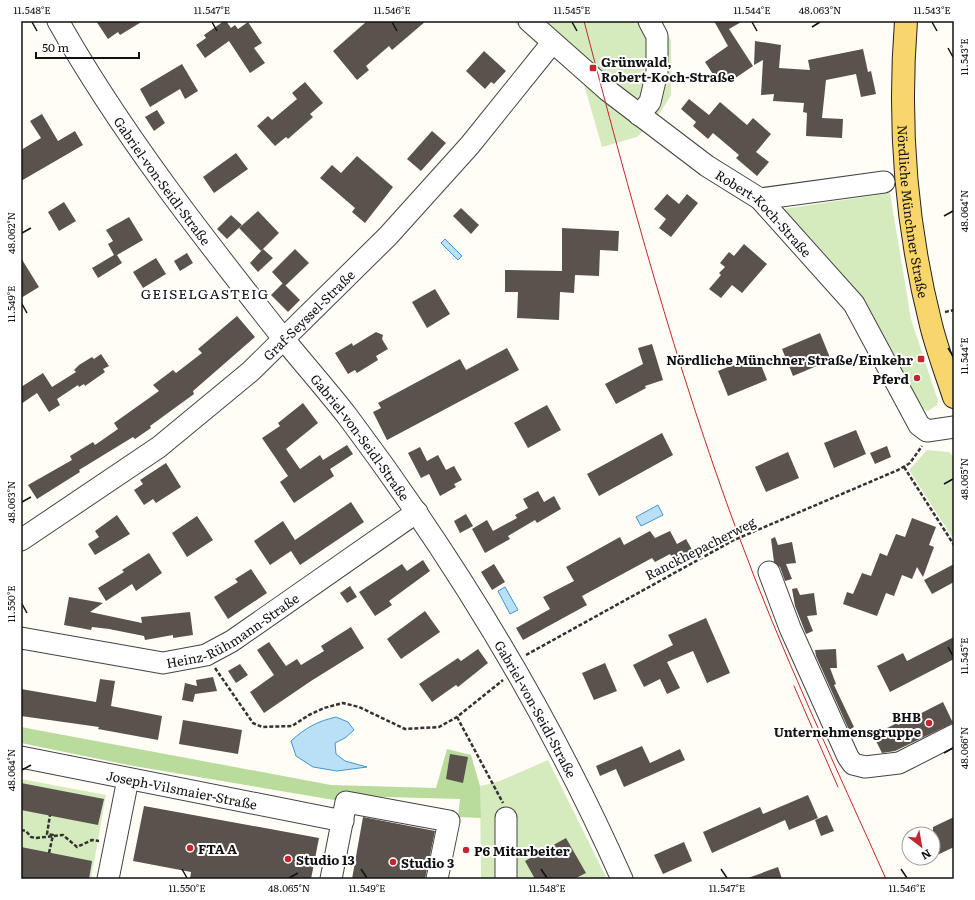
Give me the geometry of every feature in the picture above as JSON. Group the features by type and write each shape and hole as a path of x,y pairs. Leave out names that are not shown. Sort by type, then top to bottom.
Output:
{"main road":[{"name":"Nördliche Münchner Straße","path":"906,21 902,109 906,179 914,245 931,325 954,397"}],"street":[{"name":"Gabriel-von-Seidl-Straße","path":"58,21 143,155 284,340 346,415 417,512 469,590 514,666 585,802 622,879"},
{"name":"Robert-Koch-Straße","path":"529,21 640,115 707,166 760,199 854,304 913,418 918,425 927,430"},
{"path":"640,115 650,102 657,72 658,36 649,21"},
{"name":"Graf-Seyssel-Straße","path":"21,540 159,447 251,371 388,236 412,210 470,146 552,42"},
{"path":"760,199 884,182"},
{"path":"927,430 954,428"},
{"name":"Heinz-Rühmann-Straße","path":"21,638 163,663 206,655 232,641 417,512"},
{"path":"769,572 790,628 848,757 853,764 865,768 899,763 954,735"},
{"name":"Joseph-Vilsmaier-Straße","path":"21,757 128,779 344,812 449,821 437,879"},
{"path":"108,879 128,779"},
{"path":"331,879 344,812"},
{"path":"506,818 506,879"}],"path":[{"path":"942,305 946,319"},
{"path":"944,312 954,310"},
{"name":"Ranckhepacherweg","path":"206,655 253,723 262,727 292,726 319,710 343,703 359,707 405,730 439,727 457,717 514,666 734,540 910,463 921,450 927,430"},
{"path":"904,466 954,545"},
{"path":"457,717 503,802 506,818"},
{"path":"50,815 47,834 63,835 77,847 92,840 115,844"},
{"path":"21,830 26,831 30,837 36,838 53,835"},
{"path":"49,853 53,835"}],"green space":[{"path":"513,21 661,21 671,40 671,95 660,113 637,137 602,147 583,81 534,42"},
{"path":"890,193 911,319 938,401 937,405 928,411 923,409 918,403 777,210"},
{"path":"927,450 949,452 954,457 954,540 909,470"},
{"path":"21,727 331,785 436,788 447,749 471,755 480,786 481,818 458,817 460,799 349,796 340,801 128,765 21,743"},
{"path":"548,760 607,879 481,879 480,786 500,781"},
{"path":"21,779 106,795 91,879 21,879"}],"water":[{"path":"445,239 462,256 458,260 441,243"},
{"path":"658,505 663,515 641,526 636,517"},
{"path":"505,587 518,610 510,614 498,591"},
{"path":"336,717 348,722 354,730 345,738 335,743 336,754 345,761 367,767 337,771 313,767 296,756 291,741 301,732 312,726"}],"building":[{"path":"96,21 143,21 120,35 118,32 108,39"},
{"path":"226,21 231,28 235,25 238,29 248,22 262,43 254,48 265,63 250,73 229,41 205,58 196,45 206,38 204,35"},
{"path":"367,21 426,21 392,50 389,46 366,66 369,70 357,80 333,51"},
{"path":"714,21 743,21 729,29 753,66 731,81 727,76 718,82 705,62 728,46"},
{"path":"755,41 781,45 779,68 810,70 808,60 863,49 868,72 871,71 876,94 861,97 856,74 826,80 822,118 843,119 842,138 806,136 807,113 803,112 804,103 773,101 774,94 761,95 763,60 754,65"},
{"path":"484,51 506,71 494,84 491,82 485,89 466,71"},
{"path":"182,64 198,91 185,99 180,89 150,107 140,89"},
{"path":"305,82 323,103 310,114 313,117 288,139 286,137 275,146 257,126 268,116 272,120 297,99 292,93"},
{"path":"689,99 709,115 720,102 747,125 753,118 771,134 756,152 769,162 757,176 736,158 739,155 713,133 708,139 693,126 696,122 681,109"},
{"path":"157,110 165,123 154,131 145,117"},
{"path":"42,114 58,141 75,131 83,145 21,181 21,150 41,138 30,121"},
{"path":"432,131 446,143 421,171 407,159"},
{"path":"236,153 248,169 214,193 203,177"},
{"path":"357,156 393,187 365,223 352,212 355,208 320,178 332,165 341,173"},
{"path":"667,194 679,204 687,194 698,203 671,237 659,228 666,219 654,209"},
{"path":"64,202 76,221 59,231 48,212"},
{"path":"461,208 479,225 471,234 453,216"},
{"path":"258,211 279,233 261,251 239,228"},
{"path":"231,215 242,225 227,239 217,229"},
{"path":"129,217 143,240 117,255 122,263 98,278 92,268 114,255 108,244 113,241 106,230"},
{"path":"562,228 619,231 618,251 600,250 599,276 575,275 574,293 560,292 559,320 517,318 518,292 505,292 505,270 562,271"},
{"path":"744,244 767,264 742,293 732,285 721,298 709,289 721,275 719,273 725,267 720,263 729,252 734,256"},
{"path":"263,249 273,258 258,272 250,263"},
{"path":"295,249 309,263 285,286 272,272"},
{"path":"187,253 193,263 180,271 174,261"},
{"path":"21,258 39,287 21,298"},
{"path":"156,258 166,274 143,288 133,272"},
{"path":"283,283 300,300 288,312 271,295"},
{"path":"435,289 450,314 427,328 412,302"},
{"path":"237,316 255,337 193,391 194,394 150,426 151,428 135,439 133,437 79,470 80,472 37,499 28,485 72,460 70,456 93,442 95,445 118,429 114,423 159,391 153,385 173,370 176,373 202,353 198,349"},
{"path":"376,332 383,335 382,339 388,349 376,356 378,360 357,373 355,370 348,374 335,353 352,343 353,346"},
{"path":"820,333 831,360 793,376 782,349"},
{"path":"652,344 663,380 645,386 646,388 616,404 605,384 643,364 638,348"},
{"path":"507,348 519,370 387,440 373,412 381,408 378,403 460,359 466,370"},
{"path":"101,354 109,366 103,369 105,372 85,386 84,384 79,387 78,385 57,399 60,405 49,412 37,393 21,404 21,387 43,373 52,387 76,372 74,370 79,365 92,357 94,359"},
{"path":"757,355 767,380 728,396 718,371"},
{"path":"303,403 318,423 286,449 300,469 320,455 323,460 347,445 353,454 330,469 334,476 294,503 280,482 288,476 262,438 280,426 278,423"},
{"path":"547,405 561,430 528,448 514,423"},
{"path":"856,430 866,454 834,468 824,443"},
{"path":"662,433 673,455 599,496 587,474"},
{"path":"887,446 891,457 875,464 870,453"},
{"path":"420,447 427,461 438,455 446,470 454,466 462,480 454,484 456,487 440,496 429,474 421,478 408,453"},
{"path":"788,452 799,478 766,492 755,467"},
{"path":"166,463 181,487 156,503 153,499 144,505 134,490 143,484 140,480"},
{"path":"538,491 544,502 554,496 561,509 537,523 535,520 508,536 510,539 485,553 472,529 487,520 493,531 517,518 515,515 528,508 523,499"},
{"path":"351,502 364,522 300,565 291,551 270,565 254,541 283,521 295,540"},
{"path":"466,514 473,526 460,533 454,521"},
{"path":"117,515 130,534 95,555 88,544 99,537 95,531"},
{"path":"197,516 213,540 187,557 172,533"},
{"path":"912,518 936,527 929,545 934,547 923,577 917,567 912,579 902,575 894,596 886,593 877,616 843,604 847,592 853,594 862,573 871,576 880,553 887,556 896,534 905,537"},
{"path":"650,531 655,538 670,531 677,544 686,539 695,555 676,565 670,554 655,562 652,558 582,596 587,605 523,640 516,628 550,609 543,597 574,581 566,567 620,537 624,545"},
{"path":"775,537 778,545 792,542 796,563 786,564 792,579 785,581 780,567 774,562 771,539"},
{"path":"149,553 162,573 136,591 132,584 106,601 98,588 124,572 122,570"},
{"path":"423,560 430,571 389,601 392,605 375,616 359,592 402,564 407,571"},
{"path":"494,564 505,582 492,590 481,572"},
{"path":"954,564 954,582 932,594 924,580"},
{"path":"251,569 267,593 228,619 214,597 238,582 235,579"},
{"path":"350,586 357,597 347,603 340,593"},
{"path":"797,588 800,595 814,593 817,615 807,616 813,631 806,634 795,606 792,589"},
{"path":"69,597 103,603 90,612 142,623 141,617 190,612 193,635 173,638 173,635 145,640 144,636 109,629 92,627 91,630 64,625"},
{"path":"425,611 440,632 401,659 387,639"},
{"path":"706,618 730,673 707,683 693,651 667,662 680,688 667,694 660,679 644,687 633,665 673,645 668,635"},
{"path":"351,627 364,648 311,681 264,713 250,692 274,675 257,650 269,642 286,666 297,659 301,665 324,651 321,646"},
{"path":"954,637 954,659 890,692 877,666 903,653 907,661"},
{"path":"478,649 488,663 458,687 456,685 432,702 419,684 458,658 461,661"},
{"path":"836,649 837,668 830,668 836,684 834,685 854,727 849,730 816,656 815,650"},
{"path":"605,663 617,691 594,700 582,673"},
{"path":"240,664 248,675 236,683 228,671"},
{"path":"213,677 217,691 195,694 193,702 182,700 185,683 197,686 196,680"},
{"path":"100,679 115,681 111,706 162,716 158,740 98,729 99,727 21,716 21,689 96,702"},
{"path":"943,702 953,723 895,751 882,753 873,735 897,723 898,725"},
{"path":"183,720 242,730 238,754 179,744"},
{"path":"642,746 650,763 680,749 685,760 624,787 616,769 600,776 596,766"},
{"path":"450,754 468,757 463,783 446,779"},
{"path":"21,783 104,799 98,825 21,810"},
{"path":"808,795 818,818 789,830 785,820 712,853 703,832 760,807 763,814"},
{"name":"FTA A","path":"144,806 319,838 311,879 190,879 191,872 133,861"},
{"path":"827,815 834,831 821,836 815,820"},
{"name":"Studio 3","path":"363,817 435,831 425,879 352,879"},
{"path":"954,817 954,847 941,853 941,826 935,826"},
{"path":"566,838 586,873 574,879 535,879 525,861"},
{"path":"684,842 692,861 663,874 654,855"},
{"path":"21,847 92,861 89,879 21,878"},
{"path":"778,867 782,879 748,879 748,878"}],"tram line":[{"path":"584,21 636,215 674,344 715,471 772,621 809,708 886,879"},
{"path":"794,686 838,787"}],"place":[{"name":"Grünwald, Robert-Koch-Straße","path":"593,68"},
{"name":"Nördliche Münchner Straße/Einkehr","path":"921,359"},
{"name":"Pferd","path":"917,378"},
{"name":"BHB Unternehmensgruppe","path":"929,723"},
{"name":"FTA A","path":"190,848"},
{"name":"P6 Mitarbeiter","path":"466,850"},
{"name":"Studio 13","path":"288,859"},
{"name":"Studio 3","path":"393,862"}],"district":[{"name":"GEISELGASTEIG","path":"205,293"}]}
